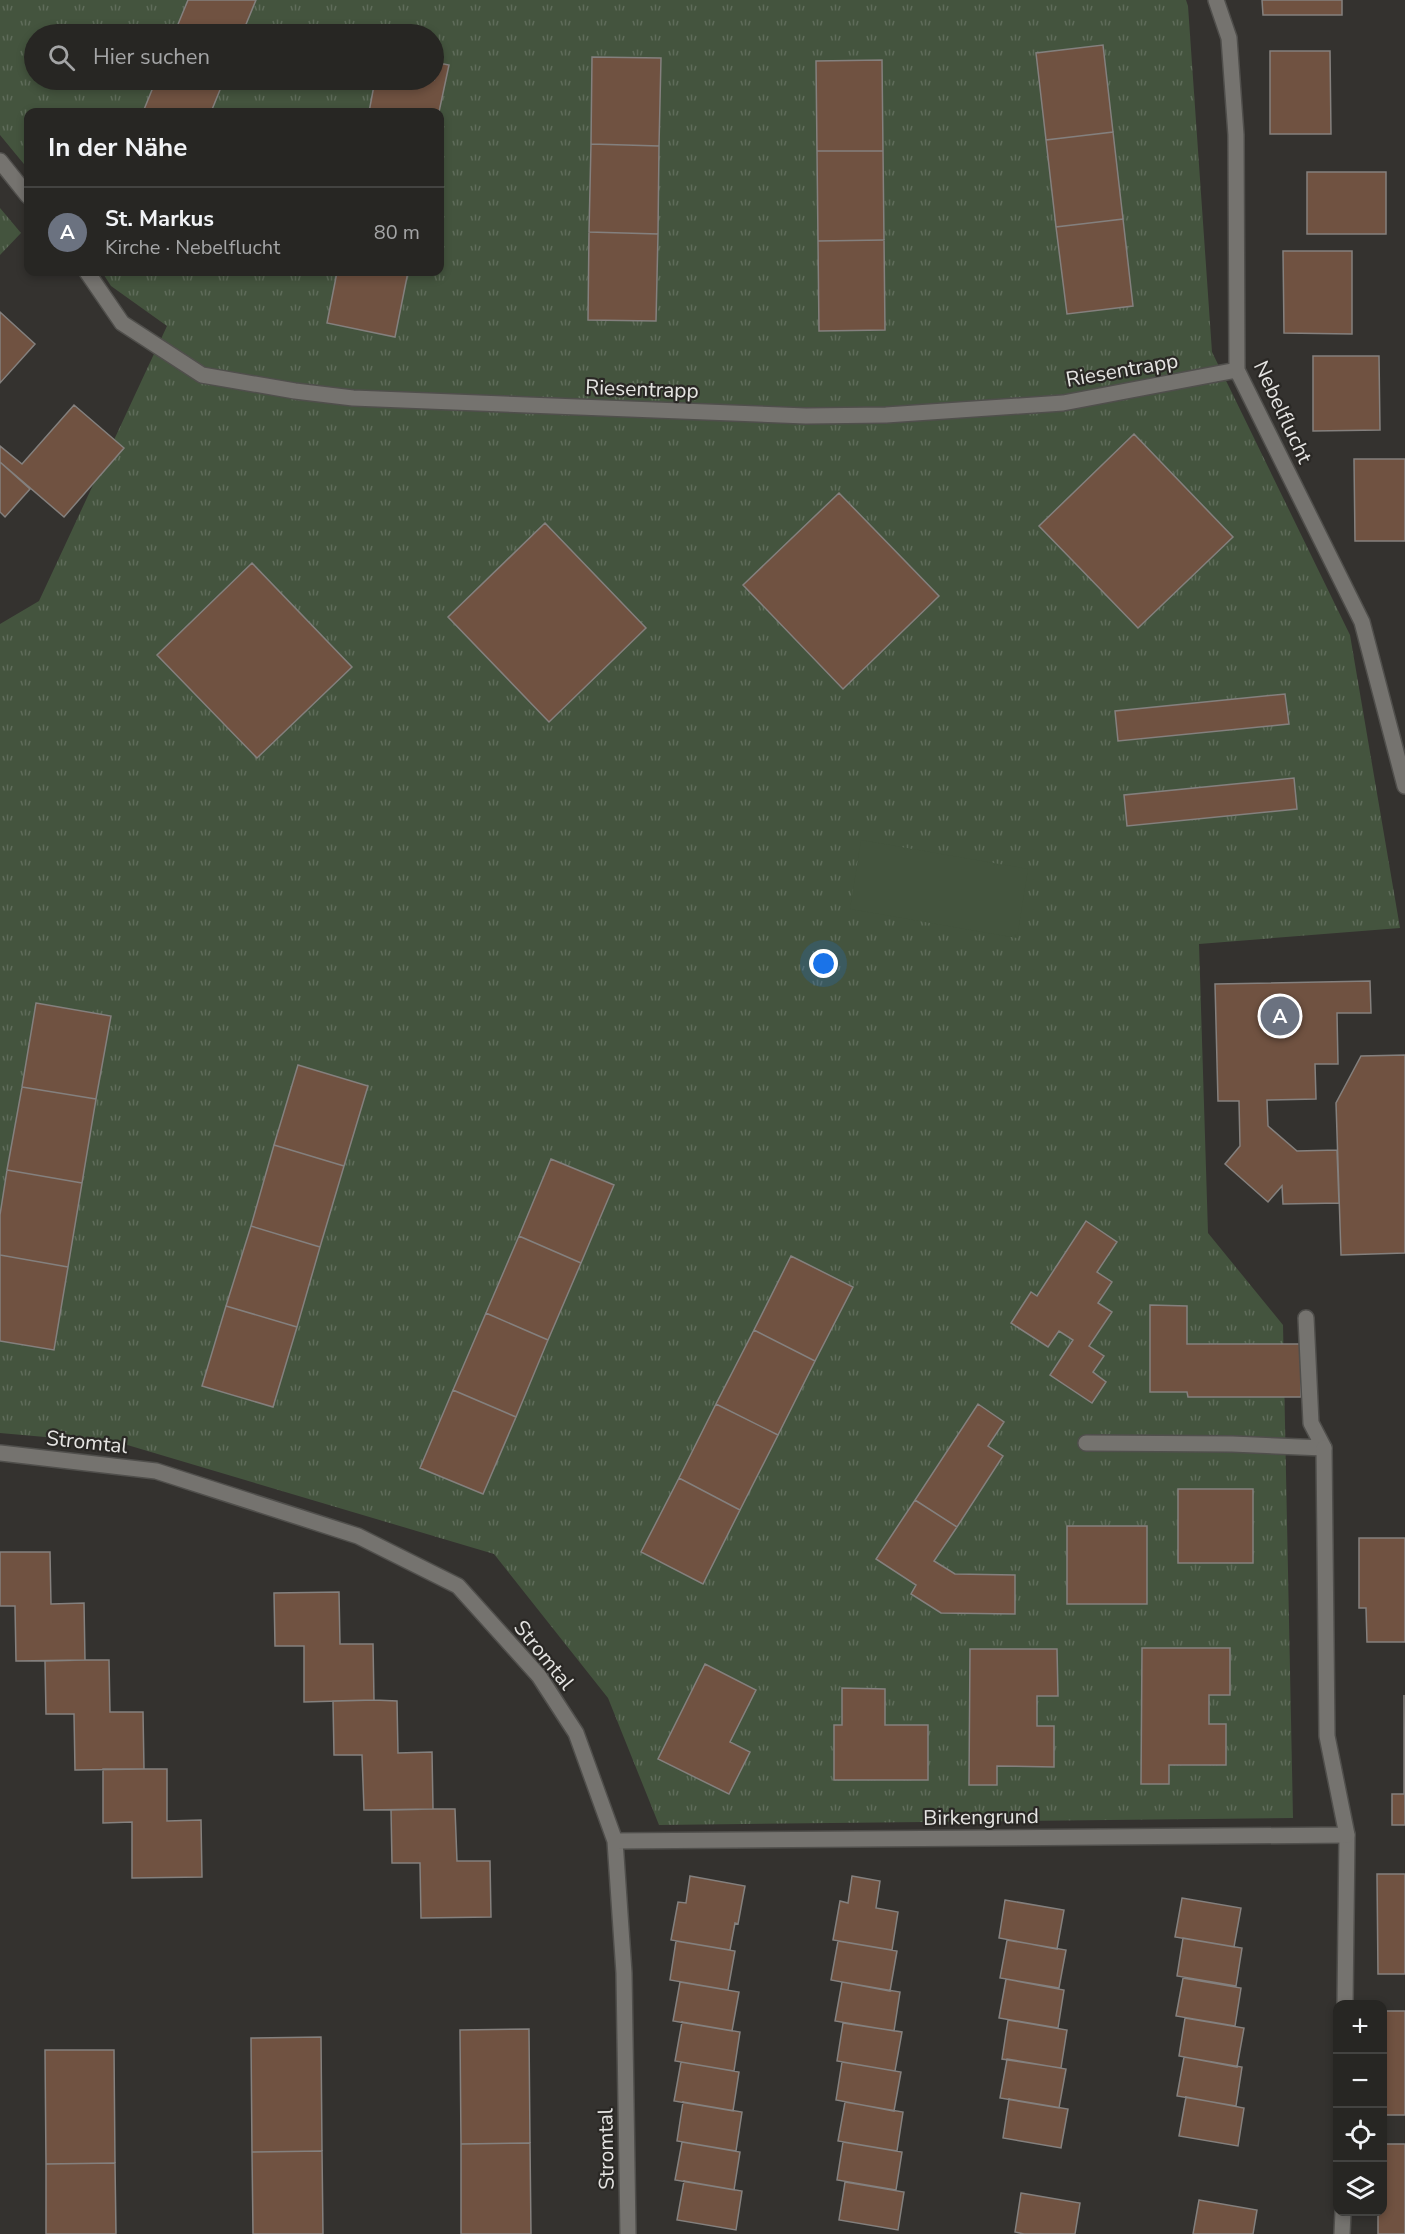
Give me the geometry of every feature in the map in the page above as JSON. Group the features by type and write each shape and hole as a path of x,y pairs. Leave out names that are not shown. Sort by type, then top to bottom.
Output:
{"street":[{"name":"Nebelflucht","path":"1216,0 1229,38 1236,135 1236,370 1362,622 1405,786"},
{"path":"0,161 24,191"},
{"name":"Riesentrapp","path":"90,276 122,323 202,375 352,398 771,415 886,415 1063,403 1236,370"},
{"path":"1306,1318 1311,1423 1324,1448 1327,1736 1347,1835 1345,2000"},
{"path":"1086,1443 1232,1444 1324,1448"},
{"name":"Stromtal","path":"0,1454 156,1471 358,1536 458,1587 539,1676 576,1733 615,1841 624,1973 628,2234"},
{"name":"Birkengrund","path":"615,1841 1347,1835"},
{"path":"1342,2234 1343,2216"}],"green space":[{"path":"0,0 1186,0 1212,352 1350,635 1400,928 1199,944 1208,1233 1283,1325 1293,1818 659,1825 608,1698 494,1554 124,1444 0,1433 0,624 39,601 167,326 111,286 105,276 444,276 444,108 24,108 24,164 0,135"},
{"path":"0,208 21,233 0,255"},
{"path":"861,840 1028,869 1017,938 850,909"}],"building":[{"path":"188,0 256,0 246,24 178,24"},
{"path":"1262,0 1342,0 1342,15 1263,15"},
{"path":"1103,45 1113,132 1046,140 1036,53"},
{"path":"1270,51 1330,51 1331,134 1270,134"},
{"path":"592,57 661,58 659,146 591,144"},
{"path":"882,60 883,151 817,151 816,61"},
{"path":"444,64 449,65 444,88"},
{"path":"152,90 220,90 213,108 145,108"},
{"path":"373,90 444,90 440,108 370,108"},
{"path":"1113,132 1123,219 1056,227 1046,140"},
{"path":"591,144 659,146 658,234 589,232"},
{"path":"817,151 883,151 884,240 818,241"},
{"path":"1307,172 1386,172 1386,234 1307,234"},
{"path":"1123,219 1133,306 1067,314 1056,227"},
{"path":"589,232 658,234 656,321 588,320"},
{"path":"884,240 885,330 819,331 818,241"},
{"path":"1283,251 1352,251 1352,334 1284,333"},
{"path":"336,276 407,276 395,337 327,323"},
{"path":"0,312 35,344 0,383"},
{"path":"1313,356 1379,356 1380,430 1313,431"},
{"path":"74,405 124,448 64,517 0,462 0,446 22,464"},
{"path":"1134,434 1233,537 1138,628 1039,526"},
{"path":"1354,459 1405,459 1405,541 1355,541"},
{"path":"0,462 30,489 5,517 0,512"},
{"path":"839,493 939,596 843,689 743,585"},
{"path":"545,523 646,628 549,722 448,617"},
{"path":"252,563 352,667 257,758 157,655"},
{"path":"1285,694 1289,724 1118,741 1115,711"},
{"path":"1294,778 1297,809 1127,826 1124,795"},
{"path":"1370,981 1371,1013 1337,1013 1338,1064 1315,1064 1316,1099 1267,1100 1268,1126 1297,1151 1337,1150 1339,1203 1283,1204 1282,1186 1268,1202 1225,1164 1240,1146 1239,1101 1218,1101 1215,984"},
{"path":"36,1003 111,1016 96,1099 22,1087"},
{"path":"1405,1055 1405,1253 1341,1255 1336,1103 1361,1056"},
{"path":"298,1065 368,1086 344,1166 274,1145"},
{"path":"22,1087 96,1099 82,1183 7,1170"},
{"path":"274,1145 344,1166 320,1247 251,1226"},
{"path":"551,1159 614,1185 581,1263 519,1236"},
{"path":"7,1170 82,1183 68,1267 0,1255 0,1215"},
{"path":"1086,1221 1117,1242 1097,1272 1112,1282 1098,1303 1112,1312 1089,1346 1104,1356 1093,1372 1106,1382 1092,1403 1050,1375 1073,1340 1059,1331 1048,1347 1011,1323 1031,1292 1037,1296"},
{"path":"251,1226 320,1247 297,1327 226,1306"},
{"path":"519,1236 581,1263 548,1340 486,1313"},
{"path":"0,1255 68,1267 54,1350 0,1341"},
{"path":"791,1256 853,1287 815,1361 754,1330"},
{"path":"1150,1305 1187,1306 1187,1344 1301,1344 1301,1397 1188,1397 1187,1392 1150,1392"},
{"path":"226,1306 297,1327 273,1407 202,1386"},
{"path":"486,1313 548,1340 516,1417 453,1390"},
{"path":"754,1330 815,1361 778,1435 716,1404"},
{"path":"453,1390 516,1417 483,1494 420,1468"},
{"path":"716,1404 778,1435 740,1510 679,1478"},
{"path":"978,1404 1004,1422 988,1446 1003,1456 957,1527 915,1500"},
{"path":"679,1478 740,1510 703,1584 641,1552"},
{"path":"1178,1489 1253,1489 1253,1563 1178,1563"},
{"path":"915,1500 957,1527 934,1561 955,1574 1015,1575 1015,1614 941,1613 911,1594 916,1585 876,1559"},
{"path":"1067,1526 1147,1526 1147,1604 1067,1604"},
{"path":"1359,1538 1405,1538 1405,1642 1367,1642 1366,1608 1359,1608"},
{"path":"0,1552 50,1552 51,1604 84,1603 85,1660 16,1661 15,1606 0,1606"},
{"path":"339,1592 340,1644 373,1644 374,1700 304,1702 304,1646 275,1646 274,1593"},
{"path":"1142,1648 1230,1648 1230,1695 1209,1695 1209,1724 1226,1724 1226,1765 1169,1765 1169,1784 1141,1784"},
{"path":"970,1649 1057,1649 1058,1696 1037,1696 1037,1726 1054,1726 1054,1767 997,1766 997,1785 969,1785"},
{"path":"109,1660 110,1712 143,1712 144,1769 75,1770 74,1714 46,1714 45,1661"},
{"path":"705,1664 756,1690 730,1742 750,1752 729,1794 658,1759"},
{"path":"842,1688 885,1689 885,1725 928,1725 928,1780 834,1780 834,1725 842,1725"},
{"path":"1404,1695 1405,1825 1392,1825 1392,1794 1404,1794"},
{"path":"333,1701 397,1701 398,1753 432,1752 433,1809 364,1810 362,1755 334,1755"},
{"path":"103,1769 167,1769 167,1821 201,1820 202,1877 132,1878 132,1822 103,1823"},
{"path":"455,1809 457,1861 490,1861 491,1917 421,1918 420,1863 392,1863 391,1810"},
{"path":"1377,1874 1405,1874 1405,1974 1378,1974"},
{"path":"690,1876 745,1886 738,1924 735,1923 730,1950 671,1940 678,1902 686,1903"},
{"path":"852,1876 880,1881 876,1908 898,1912 892,1950 833,1940 840,1901 848,1903"},
{"path":"1182,1898 1241,1908 1234,1947 1175,1937"},
{"path":"1005,1900 1064,1910 1057,1949 999,1938"},
{"path":"1183,1938 1242,1948 1236,1986 1177,1976"},
{"path":"1007,1940 1066,1950 1059,1988 1000,1978"},
{"path":"676,1941 735,1951 728,1990 670,1980"},
{"path":"838,1941 897,1951 890,1991 831,1980"},
{"path":"1183,1978 1241,1988 1235,2026 1176,2016"},
{"path":"1006,1979 1064,1990 1058,2028 999,2018"},
{"path":"680,1982 739,1992 732,2031 673,2021"},
{"path":"842,1982 900,1992 894,2031 835,2021"},
{"path":"1387,2011 1405,2011 1405,2115 1387,2115"},
{"path":"1185,2018 1244,2028 1237,2067 1179,2056"},
{"path":"1008,2020 1067,2030 1061,2068 1002,2059"},
{"path":"682,2022 740,2032 734,2071 675,2061"},
{"path":"843,2023 902,2032 895,2071 837,2061"},
{"path":"529,2029 530,2143 461,2144 460,2030"},
{"path":"321,2037 322,2151 252,2152 251,2038"},
{"path":"45,2050 114,2050 115,2163 46,2164"},
{"path":"1184,2057 1242,2067 1236,2106 1177,2096"},
{"path":"1007,2059 1066,2069 1059,2108 1000,2098"},
{"path":"681,2062 739,2072 733,2111 674,2101"},
{"path":"842,2062 901,2072 894,2111 836,2100"},
{"path":"1186,2097 1244,2108 1238,2146 1179,2136"},
{"path":"1009,2099 1068,2109 1061,2148 1003,2138"},
{"path":"683,2102 742,2112 736,2151 677,2141"},
{"path":"845,2102 903,2112 897,2151 838,2141"},
{"path":"682,2142 740,2152 734,2190 675,2180"},
{"path":"843,2142 902,2152 896,2190 837,2180"},
{"path":"530,2143 531,2234 461,2234 461,2144"},
{"path":"1387,2144 1405,2144 1405,2234 1378,2234 1378,2216 1387,2216"},
{"path":"322,2151 323,2234 253,2234 252,2152"},
{"path":"115,2163 116,2234 46,2234 46,2164"},
{"path":"684,2181 742,2191 736,2230 677,2220"},
{"path":"845,2182 904,2192 898,2230 839,2220"},
{"path":"1021,2193 1080,2203 1075,2234 1015,2232"},
{"path":"1199,2200 1257,2210 1253,2234 1193,2234"}],"place":[{"name":"St. Markus","path":"1280,1016"}]}
